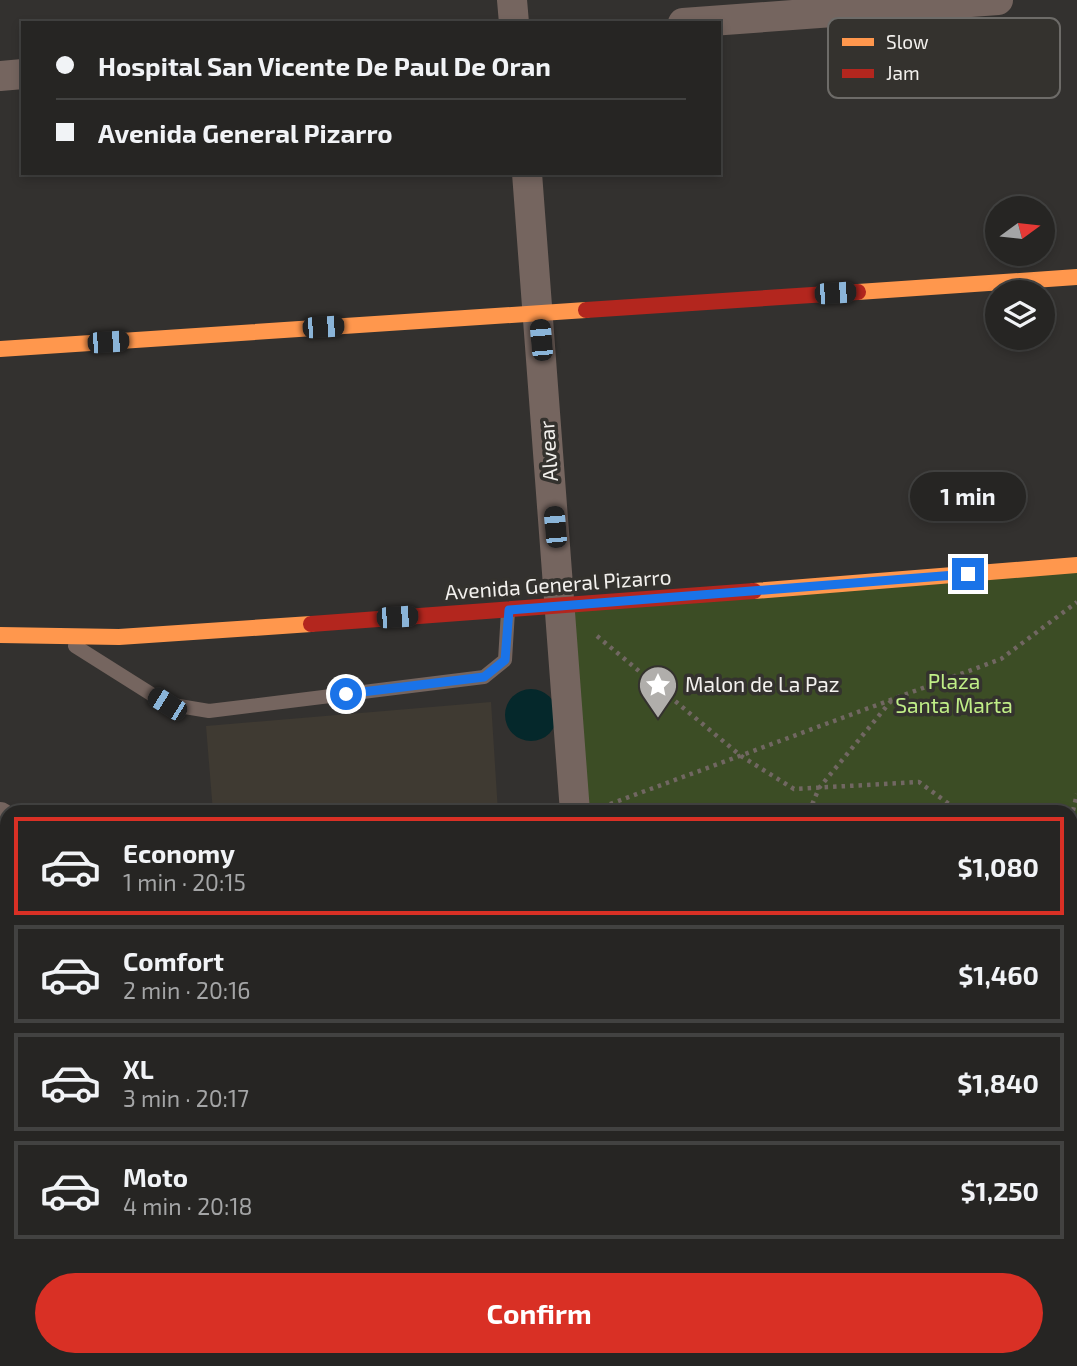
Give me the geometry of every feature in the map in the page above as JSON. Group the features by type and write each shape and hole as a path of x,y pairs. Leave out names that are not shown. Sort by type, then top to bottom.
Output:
{"street":[{"path":"512,0 514,21"},
{"path":"710,21 998,0"},
{"path":"0,76 21,74"},
{"name":"Alvear","path":"527,175 575,805"},
{"path":"0,349 1077,276"},
{"name":"Avenida General Pizarro","path":"0,635 119,637 561,607 1077,565"}],"lane":[{"path":"62,638 167,704 209,711 484,677 505,660 509,610"}],"path":[{"path":"608,805 1001,659 1077,602"},
{"path":"561,607 741,756 794,789 919,782 950,805"},
{"path":"812,805 819,788 893,699"}],"shaded area":[{"path":"491,702 498,805 212,805 206,726"}],"green space":[{"name":"Plaza Santa Marta","path":"1077,565 1077,805 575,805 561,607"}],"water":[{"path":"531,689 541,691 549,697 555,705 555,725 549,733 541,739 531,741 521,739 513,733 507,725 505,715 507,705 513,697 521,691"}],"traffic: slow":[{"path":"858,292 1077,277"},
{"path":"0,349 586,310"},
{"path":"754,591 1077,565"},
{"path":"0,635 119,637 311,624"}],"traffic: jam":[{"path":"586,310 858,292"},
{"path":"311,624 754,591"}],"place":[{"name":"Malon de La Paz","path":"658,719"}],"route":[{"path":"346,694 484,677 505,660 509,610 968,574"}]}
